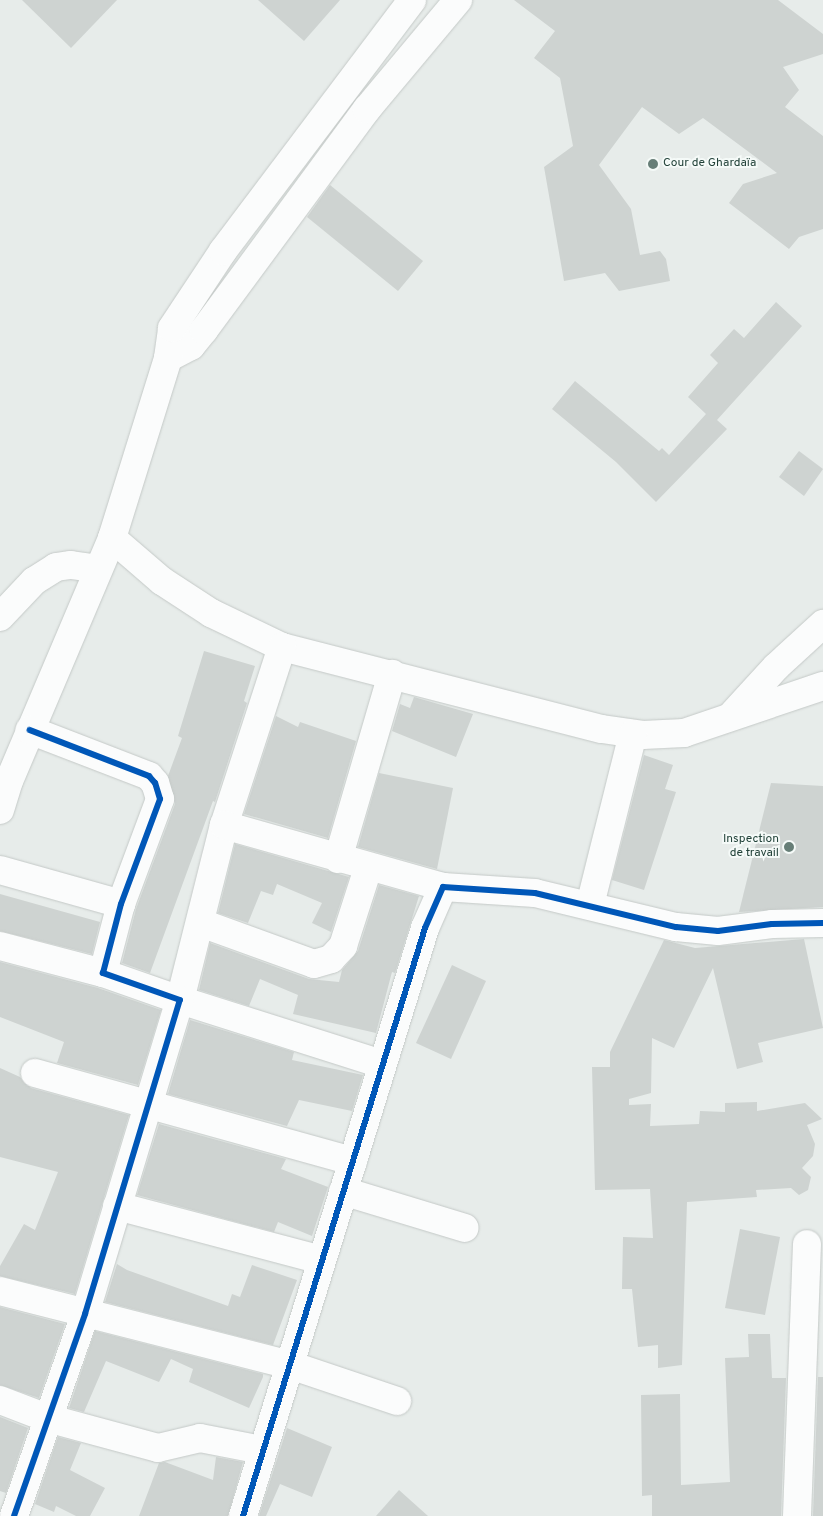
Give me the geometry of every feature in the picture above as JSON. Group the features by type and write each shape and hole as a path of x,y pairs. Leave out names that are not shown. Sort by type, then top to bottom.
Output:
{"street":[{"path":"0,810 30,730 112,538 168,358 172,328 223,251 412,0"},
{"path":"168,358 191,346 367,109 458,0"},
{"path":"340,96 367,109"},
{"path":"279,178 304,192"},
{"path":"223,251 249,270"},
{"path":"112,538 162,581 211,614 282,648 392,674 602,729 633,734 684,733 823,686"},
{"path":"0,617 34,581 56,567 71,565 98,569"},
{"path":"731,716 776,666 823,624"},
{"path":"15,1513 85,1314 116,1206 180,1000 201,923 224,825 282,648"},
{"path":"338,859 392,674"},
{"path":"30,730 149,776 156,783 160,799 121,904 103,973"},
{"path":"590,905 633,734"},
{"path":"224,825 368,868 443,887 535,893 676,927 718,931 772,924 823,923"},
{"path":"201,923 314,964 331,959 343,946 368,868"},
{"path":"0,870 121,904"},
{"path":"243,1516 425,928 443,887"},
{"path":"0,946 103,973 180,1000 382,1064"},
{"path":"35,1073 353,1161"},
{"path":"343,1191 465,1228"},
{"path":"116,1206 321,1260"},
{"path":"797,1516 814,1372 807,1244"},
{"path":"0,1291 290,1365 397,1401"},
{"path":"0,1400 48,1418 158,1448 200,1438 262,1450"}],"building":[{"path":"22,0 117,0 71,48"},
{"path":"258,0 340,0 304,41"},
{"path":"514,0 778,0 823,34 823,54 783,67 799,90 785,107 823,136 823,229 799,237 789,249 729,203 743,184 777,173 703,118 679,134 642,107 599,165 631,209 640,255 660,251 666,259 670,281 619,291 605,273 564,281 544,167 573,146 560,78 534,58 555,31"},
{"path":"330,185 423,261 398,291 307,217"},
{"path":"776,302 802,326 717,420 727,429 656,502 616,462 552,409 575,381 659,451 662,448 669,455 706,414 688,397 718,363 710,355 734,329 744,338"},
{"path":"799,451 823,469 804,496 779,477"},
{"path":"204,651 255,666 244,701 247,703 215,802 213,801 150,973 122,963 136,909 175,804 168,776 182,738 178,736"},
{"path":"414,697 473,714 456,757 392,731 400,704 410,708"},
{"path":"276,716 298,727 300,722 356,741 328,838 244,814"},
{"path":"644,755 673,765 665,789 676,792 644,890 612,880"},
{"path":"379,773 453,788 437,869 358,847"},
{"name":"Inspection de travail","path":"771,783 823,786 823,907 739,912"},
{"path":"235,844 349,877 331,932 312,923 322,903 277,884 273,895 261,891 248,923 218,913"},
{"path":"379,885 419,896 395,973 392,972 376,1033 293,1014 298,995 260,979 249,1006 199,990 210,943 309,979 339,982 342,970 358,951"},
{"path":"0,894 100,922 92,954 0,931"},
{"path":"804,939 823,1028 758,1043 763,1062 737,1069 713,968 674,1048 652,1038 651,1093 629,1099 629,1105 651,1104 650,1126 699,1124 700,1111 725,1112 725,1103 757,1102 757,1111 805,1103 822,1119 807,1125 815,1144 813,1156 802,1168 811,1177 808,1190 799,1195 791,1188 756,1190 757,1197 687,1202 682,1365 658,1368 658,1345 638,1347 632,1289 622,1289 623,1237 653,1238 650,1189 595,1190 592,1067 610,1067 610,1052 664,940 695,948"},
{"path":"0,962 98,988 161,1010 138,1085 57,1063 64,1042 0,1017"},
{"path":"452,965 486,981 451,1059 416,1043"},
{"path":"190,1020 294,1052 292,1060 363,1075 352,1111 299,1100 287,1126 168,1094"},
{"path":"0,1068 20,1077 31,1088 129,1115 75,1294 0,1276 0,1266 24,1224 35,1230 58,1172 0,1157"},
{"path":"159,1124 286,1159 281,1169 328,1187 312,1236 278,1222 274,1232 137,1195"},
{"path":"740,1229 780,1237 765,1315 725,1308"},
{"path":"117,1264 127,1270 228,1306 232,1294 240,1297 252,1265 297,1280 273,1345 105,1302"},
{"path":"0,1307 65,1324 39,1398 0,1385"},
{"path":"95,1331 263,1374 263,1377 249,1408 189,1382 193,1369 171,1359 159,1382 106,1361 84,1412 69,1408"},
{"path":"748,1334 770,1334 772,1378 786,1378 781,1516 652,1516 652,1495 642,1496 641,1395 680,1394 681,1485 730,1482 725,1358 749,1357"},
{"path":"818,1377 823,1377 823,1516 813,1516"},
{"path":"0,1417 28,1428 6,1493 0,1491"},
{"path":"287,1428 332,1447 312,1497 280,1484 266,1516 259,1516"},
{"path":"58,1437 81,1443 70,1470 105,1488 90,1516 76,1516 56,1506 54,1512 35,1504"},
{"path":"216,1457 243,1462 228,1516 139,1516 159,1463 165,1462 213,1480"},
{"path":"399,1490 428,1516 376,1516"}],"cycle path":[{"path":"14,1516 85,1314 180,1000 103,973 121,904 160,799 155,783 149,776 30,730"},
{"path":"243,1516 425,928 443,887 535,893 676,927 718,931 772,924 823,923"}],"place":[{"name":"Cour de Ghardaïa","path":"653,164"},
{"name":"Inspection de travail","path":"789,847"}]}
